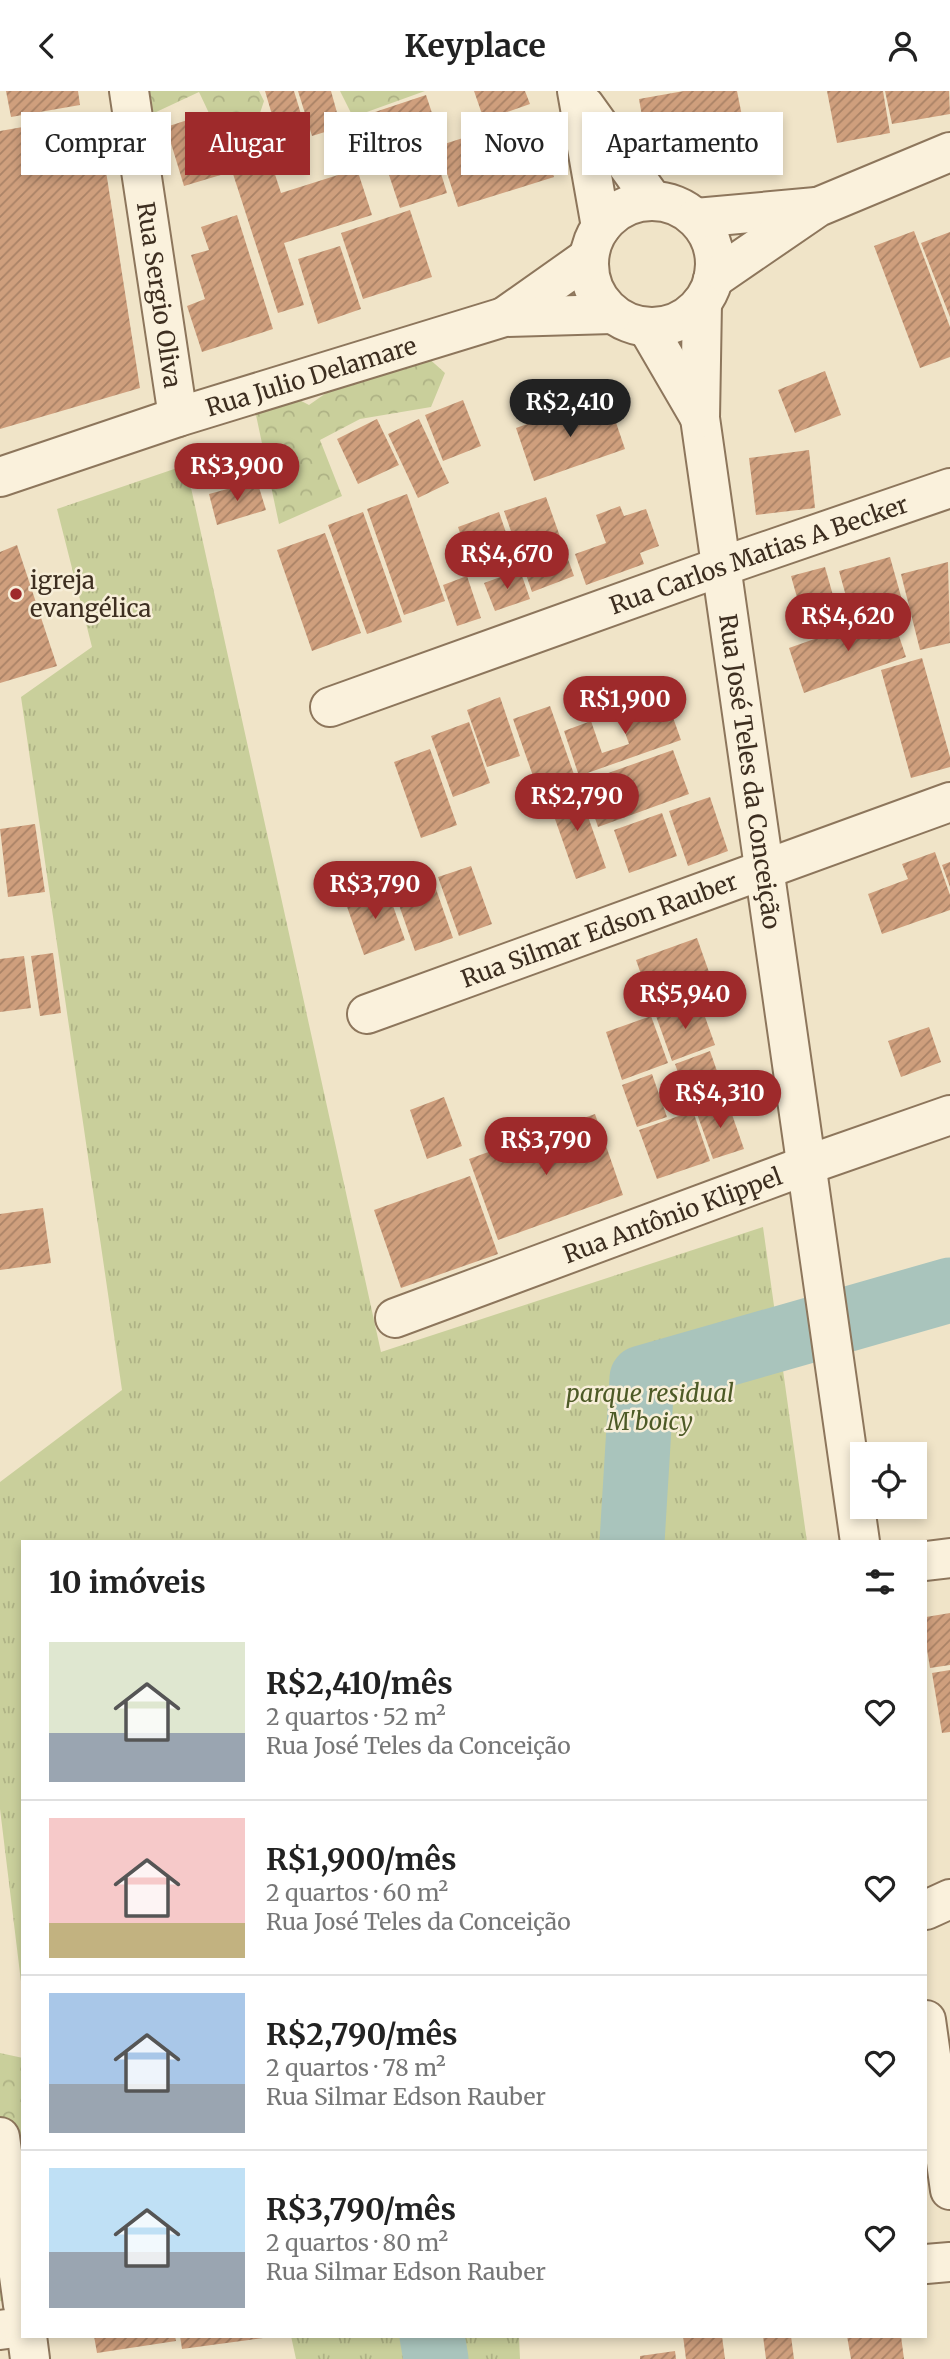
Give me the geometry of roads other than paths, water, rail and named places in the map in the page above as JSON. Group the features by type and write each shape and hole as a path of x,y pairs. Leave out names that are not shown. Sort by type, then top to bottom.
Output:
{"street":[{"name":"Rua Sergio Oliva","path":"129,91 178,417"},
{"path":"578,95 653,201"},
{"path":"578,95 595,242 590,278 598,298 612,314 634,325 647,327 667,325 686,317 707,291 818,207 950,152"},
{"path":"595,242 615,212 633,203 653,201 676,206 696,218 712,246 715,263 707,291"},
{"path":"696,218 818,207"},
{"name":"Rua Julio Delamare","path":"504,317 595,242"},
{"name":"Rua José Teles da Conceição","path":"707,291 700,418 860,1540"},
{"name":"Rua Julio Delamare","path":"0,477 178,417 504,317 612,314"},
{"name":"Rua José Teles da Conceição","path":"647,327 700,418"},
{"name":"Rua Carlos Matias A Becker","path":"330,707 950,488"},
{"name":"Rua Silmar Edson Rauber","path":"367,1014 950,802"},
{"name":"Rua Antônio Klippel","path":"395,1318 807,1165 950,1115"},
{"path":"927,1561 950,1558"},
{"path":"927,1910 950,1899"},
{"path":"927,2026 950,2190"},
{"path":"0,2137 21,2290"},
{"path":"927,2264 950,2262"},
{"path":"0,2330 21,2327"},
{"path":"27,2338 30,2359"}],"waterway":[{"path":"632,1540 642,1378 950,1290"},
{"path":"432,2338 436,2359"}],"place":[{"name":"igreja evangélica","path":"16,594"}],"park label":[{"name":"parque residual M'boicy","path":"650,1407"}]}
